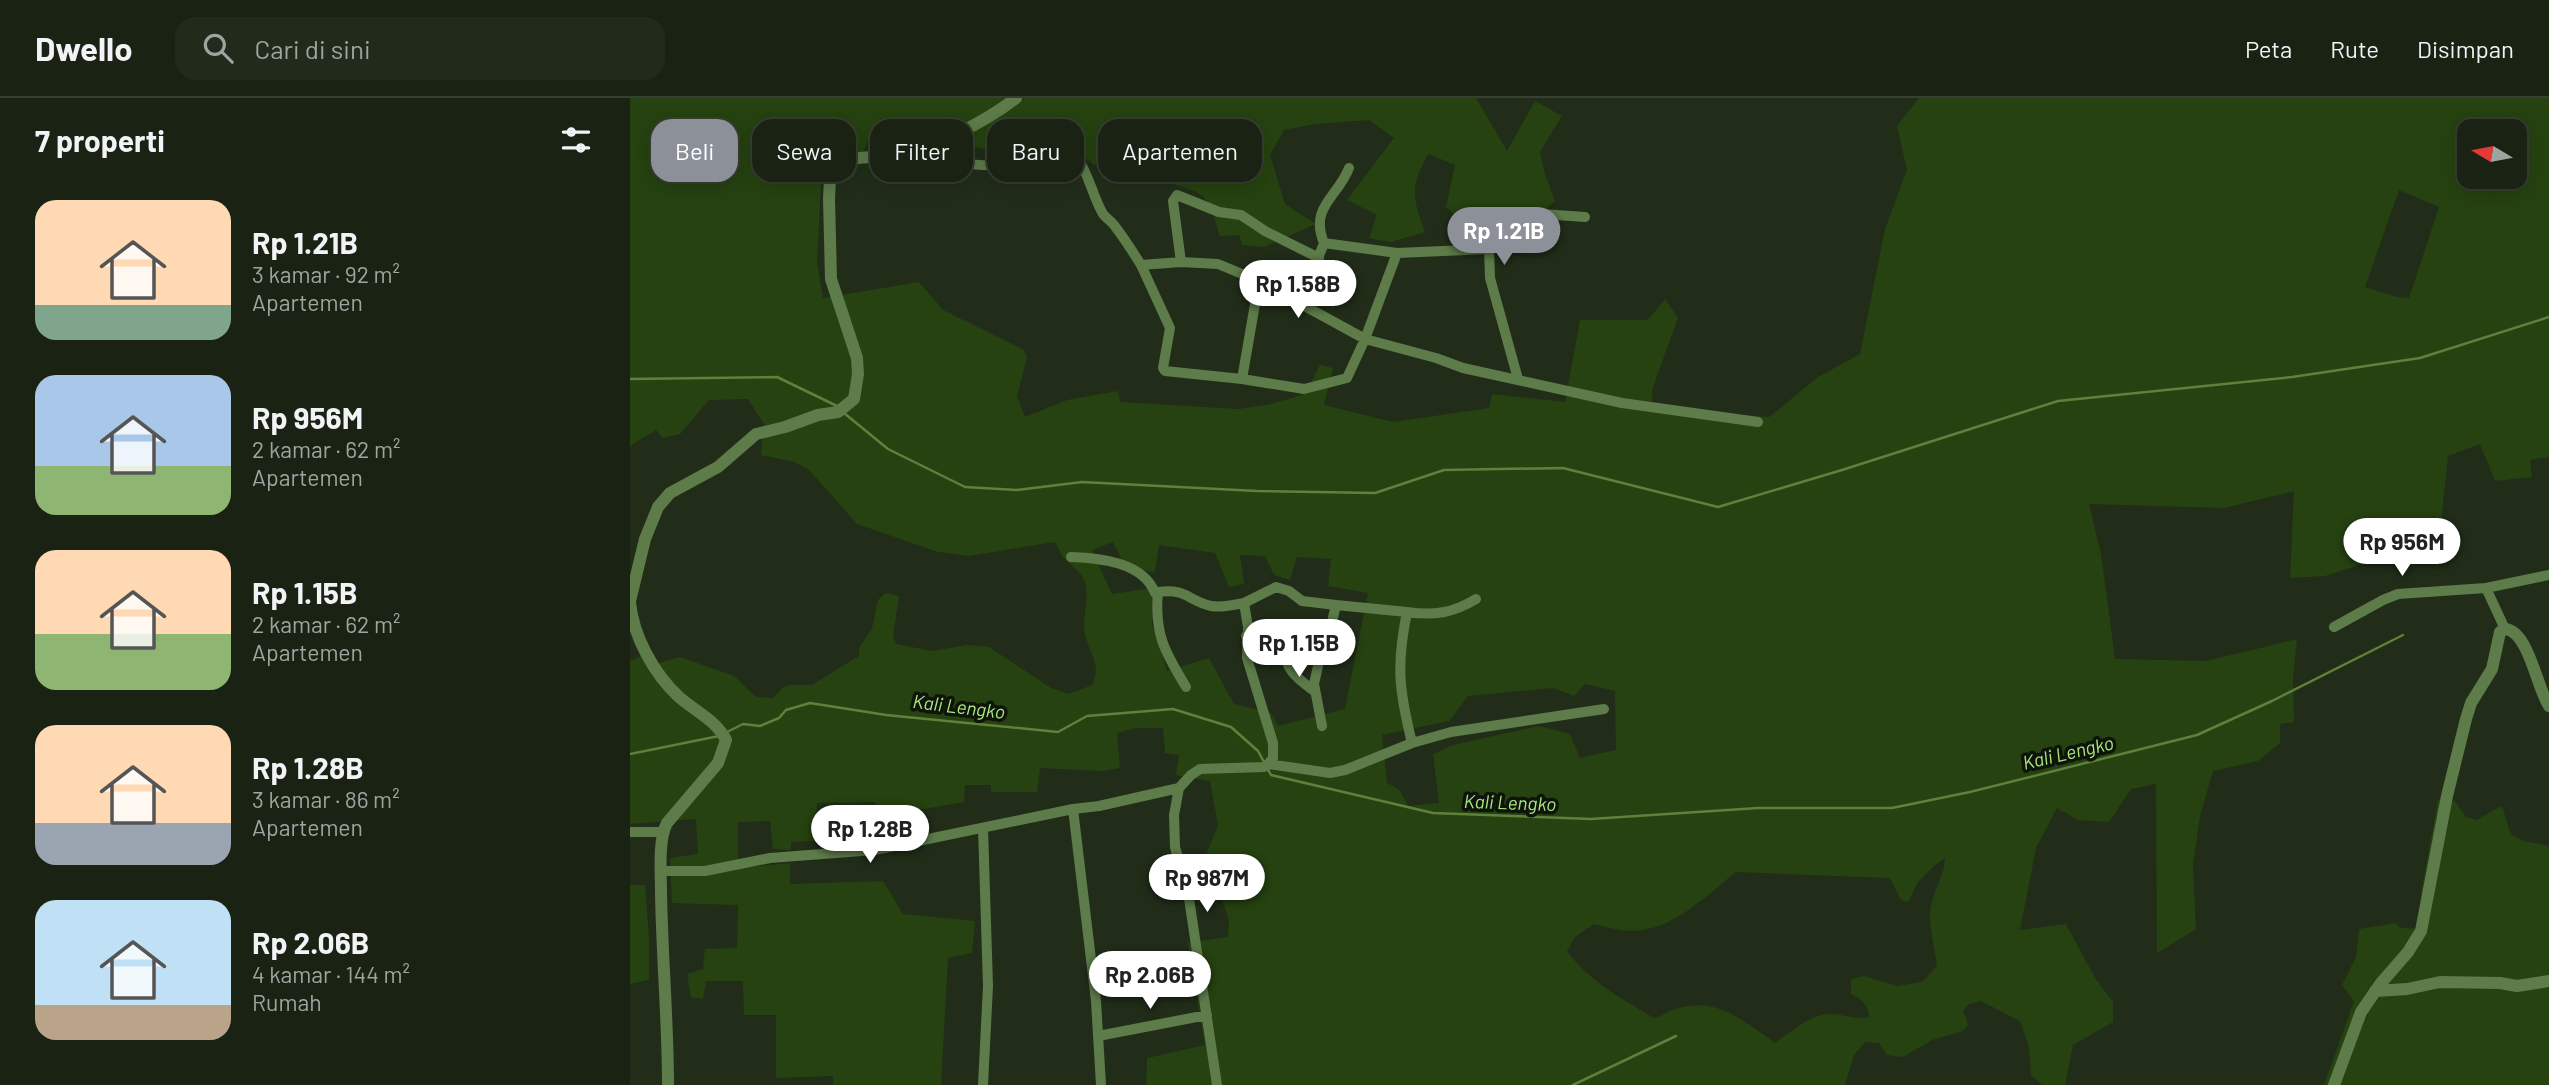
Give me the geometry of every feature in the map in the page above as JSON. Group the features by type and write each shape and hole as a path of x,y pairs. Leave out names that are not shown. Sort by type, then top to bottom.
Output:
{"street":[{"path":"973,124 1016,98"},
{"path":"973,162 1002,165 1021,159 1052,155 1077,159 1104,216 1113,223 1141,265 1162,307 1170,328 1163,370 1301,389 1343,380 1349,375 1365,340 1397,253"},
{"path":"668,1085 662,965 663,832 667,823 718,763 724,735 662,679 637,631 630,602 634,560 657,507 670,493 718,467 756,434 842,408 854,399 857,358 831,279 830,178 835,164 870,158"},
{"path":"1300,304 1324,243 1319,227 1321,214 1326,202 1343,182 1349,168"},
{"path":"1181,262 1174,201 1177,195 1219,212 1241,215 1265,231 1319,258"},
{"path":"1518,379 1490,278 1489,249 1497,225 1504,217 1515,212 1585,217"},
{"path":"1324,243 1397,253 1489,249"},
{"path":"1141,265 1181,262 1217,264 1259,281 1365,340 1436,358 1462,368 1622,403 1758,422"},
{"path":"1242,379 1259,281"},
{"path":"1071,557 1098,559 1121,565 1149,581 1158,593"},
{"path":"2334,627 2398,594 2486,588 2549,575"},
{"path":"1158,593 1172,590 1212,606 1244,603 1276,587 1289,591 1302,601 1443,614 1476,599"},
{"path":"2486,588 2505,629 2514,632 2526,650 2549,706"},
{"path":"1158,593 1157,626 1162,643 1169,661 1186,687"},
{"path":"1244,603 1250,671 1273,743 1273,758 1266,765"},
{"path":"1322,726 1314,691 1325,634 1331,626 1336,605"},
{"path":"1407,612 1399,649 1399,674 1402,702 1412,743"},
{"path":"2334,1085 2356,1022 2375,991 2408,952 2421,931 2468,710 2492,669 2501,632 2505,629"},
{"path":"1286,633 1284,655 1288,667 1314,691"},
{"path":"1246,636 1325,634"},
{"path":"1217,1085 1188,892 1175,847 1174,815 1179,788 1191,775 1200,769 1266,765 1330,773 1451,732 1604,709"},
{"path":"661,871 705,871 770,858 875,849 1179,788"},
{"path":"1073,809 1096,1001 1101,1085"},
{"path":"983,828 988,986 983,1085"},
{"path":"630,832 663,832"},
{"path":"2375,991 2407,989 2440,982 2500,983 2517,986 2549,981"},
{"path":"1098,1036 1208,1015"}],"green space":[{"path":"630,98 1476,98 1507,151 1535,101 1562,116 1540,152 1555,201 1538,216 1508,219 1486,244 1446,207 1455,165 1428,154 1418,175 1415,192 1417,209 1425,232 1391,242 1369,238 1377,215 1347,200 1394,138 1369,120 1315,124 1284,130 1270,155 1285,204 1316,224 1264,247 1242,245 1239,235 1220,236 1206,199 1170,182 1262,182 1262,119 1098,119 1098,164 1094,165 1084,157 1084,119 987,119 987,149 973,147 973,119 870,119 870,141 867,142 856,172 856,119 752,119 752,182 824,182 821,183 817,262 823,298 919,282 943,310 1024,350 1027,357 1017,397 1025,417 1067,400 1118,391 1120,402 1238,409 1267,405 1305,394 1320,365 1333,368 1324,405 1393,422 1489,408 1492,394 1565,402 1580,320 1648,320 1665,299 1678,318 1652,390 1652,408 1769,417 1818,377 1860,354 1885,229 1907,170 1897,126 1919,98 2549,98 2549,457 2530,460 2532,477 2495,481 2480,444 2448,456 2441,523 2423,551 2411,558 2375,560 2325,576 2290,578 2294,491 2224,508 2089,504 2101,554 2115,659 2206,661 2297,639 2293,678 2294,722 2280,724 2280,743 2258,761 2213,771 2200,816 2193,864 2196,929 2157,953 2156,784 2131,789 2109,822 2078,820 2057,808 2036,848 2020,930 2066,924 2095,978 2113,1002 2113,1022 2073,1045 2065,1085 2042,1085 2031,1075 2029,1047 2020,1021 1981,1001 1969,1004 1963,1010 1968,1025 1963,1031 1932,1040 1903,1057 1887,1055 1879,1043 1865,1042 1854,1055 1845,1085 1146,1085 1147,1058 1205,1045 1188,943 1228,937 1229,920 1206,855 1218,825 1210,781 1176,775 1179,755 1165,753 1163,728 1135,728 1117,733 1120,768 1102,771 1040,768 1037,792 991,792 991,785 965,785 964,802 912,811 913,836 878,841 875,802 817,803 815,841 791,842 791,850 773,849 770,821 738,822 738,868 790,863 790,884 883,881 903,914 975,921 972,953 948,958 941,1085 833,1085 833,1076 776,1078 776,1015 744,1015 743,981 706,981 703,999 691,997 687,974 703,969 705,949 737,948 738,905 672,903 670,858 698,854 696,819 630,824 630,661 642,656 659,663 680,657 734,676 756,697 773,698 783,687 812,685 859,656 859,648 872,628 878,600 886,593 899,596 893,637 896,644 932,651 967,645 989,647 1051,688 1069,694 1092,685 1095,677 1095,663 1084,627 1086,587 1083,578 1063,557 1055,542 969,556 938,552 857,524 809,470 795,462 761,455 764,424 748,399 709,400 680,434 663,438 656,430 630,446","holes":["2399,190 2439,207 2409,298 2365,287","1113,542 1126,568 1155,572 1159,545 1215,553 1229,587 1244,584 1240,555 1265,556 1274,575 1290,580 1297,557 1331,559 1328,586 1368,593 1345,709 1278,726 1271,713 1234,704 1209,658 1167,671 1152,626 1153,588 1112,594 1092,550","1585,684 1615,691 1616,750 1580,758 1570,734 1539,726 1453,745 1433,754 1439,803 1408,806 1399,789 1387,783 1382,735 1449,721 1468,696 1553,688 1574,696","1945,858 1930,916 1937,966 1922,982 1897,986 1864,976 1851,979 1851,994 1864,1003 1869,1017 1835,1014 1815,1017 1775,1043 1730,1014 1706,1006 1679,1008 1654,1018 1596,980 1567,951 1575,937 1594,924 1618,930 1638,931 1669,922 1697,904 1736,872 1890,878 1901,900 1908,902 1918,882"]},
{"path":"2438,800 2455,801 2466,817 2476,820 2502,806 2511,835 2524,841 2549,846 2549,1085 2324,1085 2354,1001 2342,985 2356,957 2359,929 2396,923 2400,928 2426,929 2431,902 2421,894"},
{"path":"630,885 645,885 649,980 630,984"}],"waterway":[{"path":"844,413 888,449 965,487 1017,490 1082,482 1257,491 1375,493 1444,470 1563,468 1718,507 2058,401 2292,377 2420,358 2549,317"},
{"path":"630,379 777,377 837,406"},
{"name":"Kali Lengko","path":"1267,768 1271,775 1433,813 1591,819 1758,808 1892,808 1970,792 2197,735 2272,701 2403,635"},
{"name":"Kali Lengko","path":"725,733 743,724 760,726 779,718 786,710 810,703 886,715 1058,732 1087,716 1173,709 1231,727 1258,751 1264,762"},
{"name":"Kali Lengko","path":"630,754 719,736"},
{"path":"1573,1085 1676,1036"}]}
